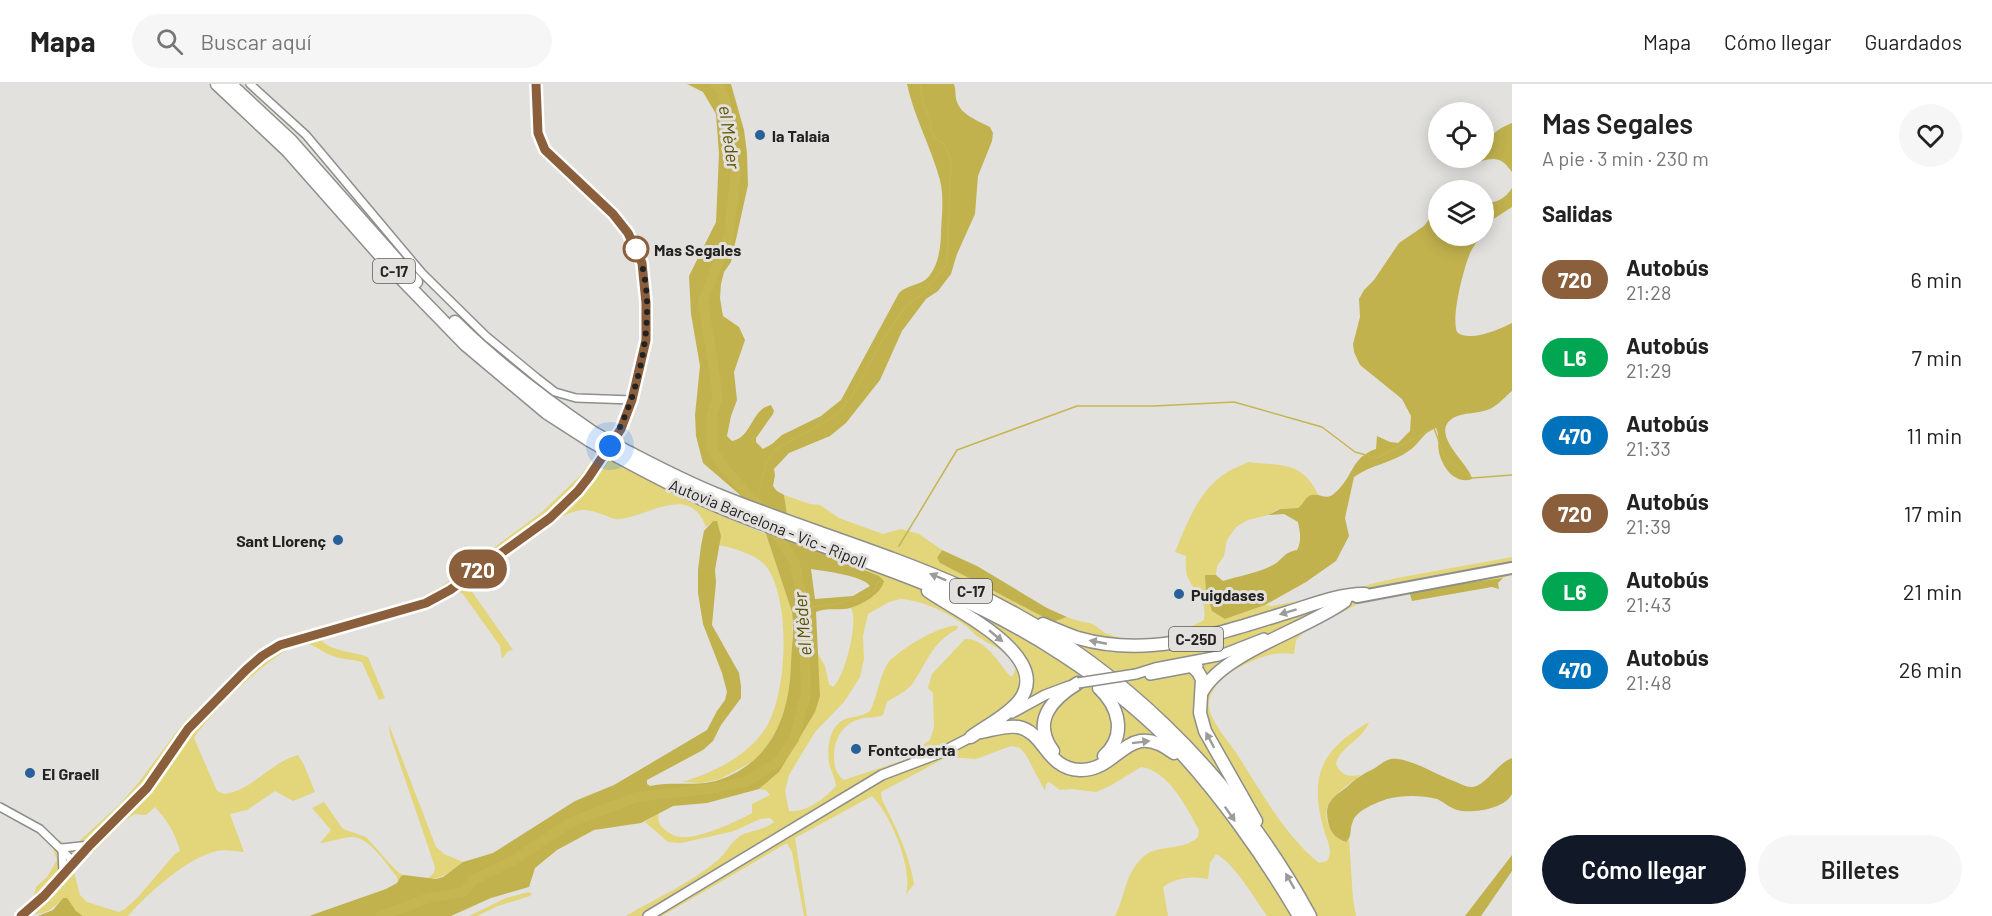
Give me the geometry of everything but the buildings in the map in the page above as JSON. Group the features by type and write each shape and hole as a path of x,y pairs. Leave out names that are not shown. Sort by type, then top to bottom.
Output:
{"highway":[{"name":"Autovia Barcelona - Vic - Ripoll","path":"217,84 288,151 395,272 466,345 547,413 724,509 945,592 1010,623 1088,673 1137,711 1194,768 1220,799 1271,871 1299,916"},
{"name":"Autovia Barcelona - Vic - Ripoll","path":"231,84 291,141 401,266 470,337 591,436"},
{"name":"Autovia Barcelona - Vic - Ripoll","path":"621,454 718,495 897,561 963,588 1025,620 1098,668 1168,726 1221,786 1269,846 1310,916"},
{"path":"913,580 979,622 1001,639 1017,656 1025,672 1026,683 1021,699 976,735"},
{"name":"C-25D","path":"1025,620 1030,618 1077,638 1096,642 1155,645 1189,641 1319,603 1365,594"},
{"path":"1201,693 1211,678 1230,663 1335,609 1345,601"},
{"path":"1193,667 1201,676 1200,713 1207,736 1238,786 1269,846"},
{"path":"1078,683 1065,691 1052,704 1045,717 1044,730 1048,744 1059,756 1067,761 1083,764 1099,759 1110,750 1116,740 1119,725 1113,705 1089,678 1088,673"},
{"path":"976,735 1007,727 1022,728 1034,736 1053,759 1062,766 1074,769 1096,767 1126,746 1145,740 1167,747 1194,768"}],"main road":[{"name":"C-25D","path":"1345,601 1365,594 1512,568"}],"street":[{"path":"250,84 306,135 422,273 486,336 555,392 576,398 632,400"},
{"path":"21,916 44,896 90,845 147,788 188,729 262,656 280,645 426,603 459,583 550,518 578,491 600,463 621,429 632,400 646,340 646,303 642,263 628,233 613,214 545,150 538,133 536,84"},
{"path":"1139,673 1148,675 1193,667 1241,653 1306,616 1345,601"},
{"path":"648,916 882,776 940,753 1045,695 1078,683 1218,656 1277,632"},
{"path":"0,807 40,829 74,862"},
{"path":"62,848 90,845"},
{"path":"62,848 63,874"}],"shaded area":[{"path":"687,84 731,84 744,130 748,185 731,262 724,272 721,284 720,298 723,316 739,327 745,340 734,372 737,400 727,436 732,441 739,439 759,412 771,405 773,414 756,438 756,442 763,449 782,435 821,416 841,400 899,293 927,279 936,265 941,242 941,186 907,84 954,84 956,99 961,109 990,127 993,133 978,176 975,214 957,254 951,274 938,291 926,299 902,331 880,380 846,423 830,436 789,453 774,469 773,486 784,495 787,514 800,544 879,576 884,581 882,586 871,598 855,606 816,612 820,696 815,712 779,772 759,789 707,803 673,806 641,823 594,830 557,850 535,868 529,887 491,898 451,916 309,916 386,889 397,883 404,875 436,879 443,877 463,862 493,853 575,801 614,785 707,730 725,700 727,692 703,624 698,593 698,570 704,531 713,521 717,521 721,536 715,570 712,625 739,673 741,698 721,725 713,741 703,750 647,780 647,784 650,786 711,782 737,772 765,749 782,718 790,682 792,612 766,534 739,494 703,463 696,436 695,415 700,366 691,314 689,276 716,222 719,154 716,114 703,92","holes":["811,569 860,579 870,586 853,596 815,599"]},
{"path":"1512,123 1512,172 1500,160 1494,159 1494,134"},
{"path":"1512,188 1512,207 1494,219 1494,202 1506,195"},
{"path":"1428,221 1428,246 1474,246 1461,283 1456,316 1457,332 1462,335 1477,336 1512,323 1512,391 1490,409 1453,418 1445,432 1448,441 1472,479 1460,479 1446,469 1439,452 1436,428 1432,430 1403,454 1354,477 1345,518 1349,536 1336,561 1306,582 1265,605 1225,619 1212,611 1206,592 1205,575 1216,575 1223,581 1273,565 1286,554 1297,550 1300,540 1298,522 1284,514 1268,515 1280,509 1298,508 1310,496 1325,497 1334,494 1358,461 1368,452 1376,449 1377,436 1398,443 1410,431 1411,416 1402,399 1360,365 1353,344 1360,317 1359,299 1364,290 1374,280 1399,243"},
{"path":"597,452 689,501 766,534 792,612 792,676 786,706 777,730 765,749 752,762 720,779 702,783 682,782 716,769 747,750 763,732 771,717 778,697 782,674 783,623 774,580 765,565 750,555 719,545 719,528 713,521 706,527 699,514 690,507 679,504 668,505 618,519 580,510 563,516 471,583 473,593 513,650 508,651 502,659 500,646 463,594 457,591 390,619 320,639 336,649 368,657 385,698 379,700 362,662 334,657 305,644 293,647 279,655 228,698 194,738 217,791 225,794 244,787 279,763 298,755 315,792 293,801 275,791 247,810 230,814 244,852 216,851 193,861 157,888 128,916 83,916 67,899 63,898 49,911 39,914 19,912 33,899 36,887 47,877 57,860 52,846 59,840 76,844 120,804 184,722 259,652 273,642 422,597 442,586 542,512 581,475","holes":["155,807 176,839 180,851 125,909 119,912 87,902 80,895 74,872 125,820 135,814 146,815"]},
{"path":"1248,462 1291,467 1306,476 1319,496 1310,496 1298,508 1278,509 1236,527 1227,540 1224,556 1217,566 1216,575 1206,575 1225,619 1265,605 1272,606 1353,590 1397,578 1512,557 1512,575 1503,578 1377,596 1356,605 1305,631 1296,640 1294,654 1272,654 1245,664 1223,679 1211,695 1210,713 1217,725 1284,826 1319,863 1327,861 1330,853 1318,795 1322,767 1339,743 1369,722 1362,733 1342,752 1336,764 1346,775 1361,775 1331,800 1326,815 1329,826 1336,836 1345,842 1349,839 1356,916 1267,916 1237,873 1216,854 1210,863 1208,879 1184,878 1163,887 1168,916 1115,916 1129,877 1144,856 1157,850 1186,844 1198,837 1199,830 1176,791 1160,775 1141,767 1096,792 1060,790 1049,782 1046,784 1045,791 1026,755 1020,748 1011,746 976,759 947,757 881,792 883,802 902,842 911,868 914,884 906,894 906,870 899,842 886,816 872,796 795,838 807,916 804,916 792,852 787,843 662,916 626,916 708,868 740,836 765,828 774,822 770,818 760,819 734,831 681,843 668,842 645,822 659,813 659,822 664,829 677,836 689,837 717,829 752,813 752,804 770,795 766,790 759,789 779,772 820,696 817,652 825,666 829,684 833,687 838,681 850,649 853,624 851,608 875,595 868,571 800,544 787,514 784,495 820,505 839,518 883,534 901,529 919,534 942,550 937,558 940,563 1053,622 1067,617 1091,624 1105,633 1118,637 1143,640 1181,631 1204,620 1204,605 1187,575 1186,556 1175,552 1195,508 1208,488 1226,473","holes":["900,599 952,616 978,637 999,649 1014,664 1015,670 1012,677 984,646 972,639 965,639 932,674 928,688 933,693 934,727 930,740 913,752 913,757 844,780 837,772 834,759 836,742 842,731 857,720 883,715 887,702 913,683 936,646 958,626 942,629 919,640 890,660 870,711 843,720 832,733 828,757 836,786 821,800 809,807 789,811 785,791 789,775 815,732 844,702 860,677 864,659 863,636 868,614 889,602"]},
{"path":"942,550 977,566 1047,608 1067,617 1053,622 940,563 937,558"},
{"path":"1503,578 1498,583 1499,589 1492,587 1412,601 1409,591"},
{"path":"389,725 436,847 444,854 463,862 438,878 427,879 434,873 435,867 390,735"},
{"path":"1512,758 1512,794 1495,807 1479,811 1463,811 1431,798 1399,797 1387,799 1358,813 1346,842 1334,835 1330,827 1327,808 1334,797 1357,778 1385,761 1404,760 1472,787 1482,783"},
{"path":"324,802 343,829 366,837 399,873 404,875 398,882 397,877 378,853 366,842 349,837 320,843 331,830 312,808"},
{"path":"1512,855 1512,871 1481,916 1465,916"},
{"path":"529,892 532,894 530,896 498,906 477,916 469,916 506,898"},
{"path":"63,898 67,898 76,911 83,916 38,916 53,910"}],"waterway":[{"name":"el Mèder","path":"381,916 429,898 463,892 473,880 514,860 571,822 637,797 709,789 746,782 778,762 794,739 806,695 803,606 795,563 756,503 725,469 712,450 712,414 717,399 703,301 729,235 736,170 725,129 726,105 722,90 715,84"},
{"path":"756,503 766,463 776,449 830,419 841,410 854,393 881,342 906,306 922,294 947,264 951,160 944,144 934,137 931,130 931,121 924,106 920,84"},
{"path":"899,546 957,450 1077,406 1154,406 1234,402 1322,427 1355,452 1377,458 1434,428 1445,458 1472,478 1512,475"},
{"path":"803,608 836,604 872,593 879,581"}],"bus line":[{"name":"720","path":"21,916 44,896 90,845 147,788 188,729 262,656 280,645 426,603 450,590 550,518 578,491 600,463 621,429 632,400 646,340 646,303 642,263 628,233 613,214 545,150 538,133 536,84"}],"place":[{"name":"la Talaia","path":"760,135"},
{"name":"Mas Segales","path":"636,249"},
{"name":"Sant Llorenç","path":"338,540"},
{"name":"Puigdases","path":"1179,594"},
{"name":"Fontcoberta","path":"856,749"},
{"name":"El Graell","path":"30,773"}],"route":[{"path":"610,446 621,429 632,400 646,340 643,267 636,249"}]}
